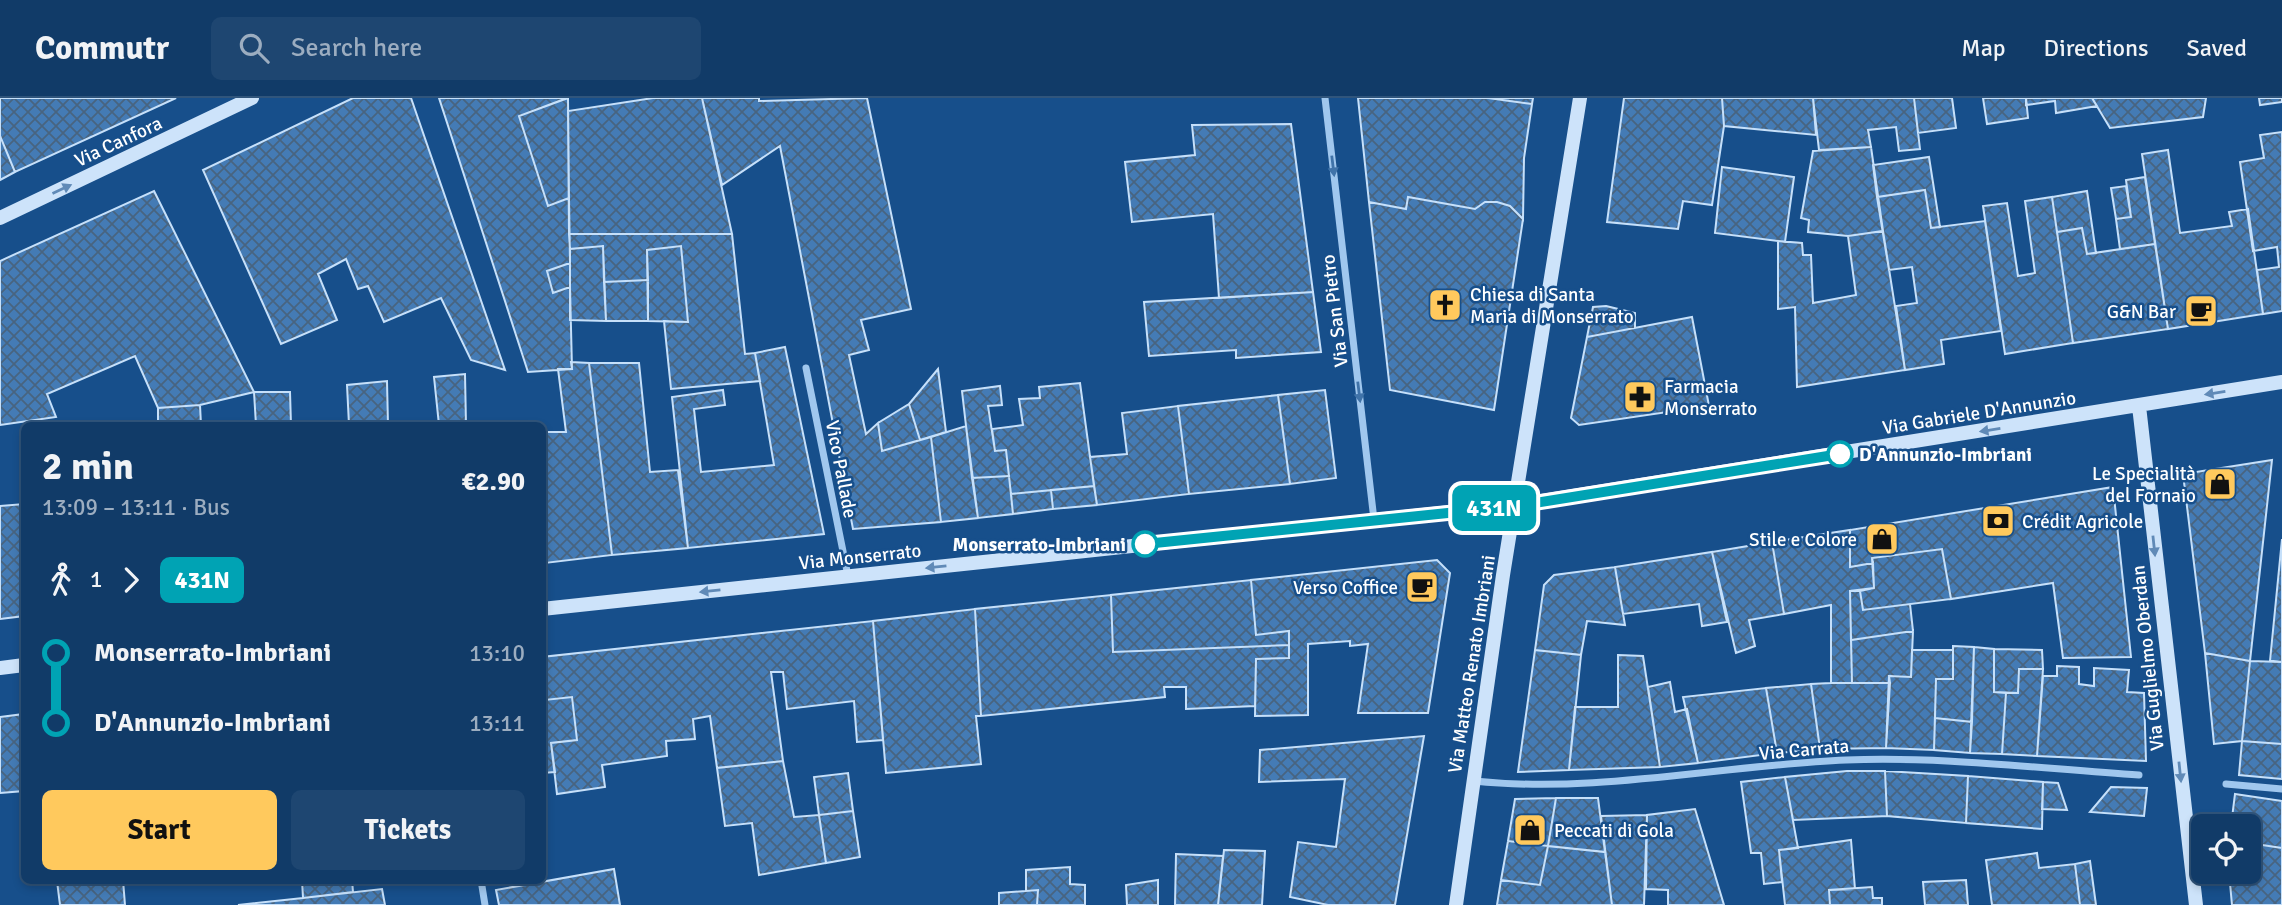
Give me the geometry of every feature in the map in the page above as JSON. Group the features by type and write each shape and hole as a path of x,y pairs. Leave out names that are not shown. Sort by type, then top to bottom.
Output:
{"main road":[{"name":"Via Canfora","path":"0,218 253,98"},
{"name":"Via Matteo Renato Imbriani","path":"1456,905 1580,98"},
{"name":"Via Gabriele D'Annunzio","path":"1516,506 2282,382"},
{"name":"Via Guglielmo Oberdan","path":"2139,405 2196,905"},
{"name":"Via Monserrato","path":"546,609 1516,506"},
{"path":"0,668 21,665"}],"street":[{"name":"Via San Pietro","path":"1325,98 1374,520"},
{"name":"Vico Pallade","path":"806,368 848,576"},
{"name":"Via Carrata","path":"1473,781 1512,785 1583,783 1845,760 2139,775"},
{"path":"2226,784 2282,789"},
{"path":"482,884 485,905"}],"building":[{"path":"0,98 176,98 15,172 0,136"},
{"path":"353,98 411,98 505,370 471,360 441,298 384,322 368,286 358,289 346,259 318,274 337,320 281,344 203,170"},
{"path":"439,98 567,98 519,116 548,206 569,198 570,263 547,271 553,293 570,287 572,369 528,372"},
{"path":"568,98 569,198 548,206 519,116"},
{"path":"653,98 702,98 732,234 569,234 568,111"},
{"path":"702,98 759,98 759,101 867,98 911,309 861,320 869,350 849,355 866,434 878,423 882,451 931,437 941,522 853,529 780,146 722,185"},
{"path":"1358,98 1488,98 1532,104 1524,158 1523,219 1510,206 1497,202 1485,202 1475,209 1408,197 1406,209 1369,202"},
{"path":"1488,98 1533,98 1532,104"},
{"path":"1624,98 1722,98 1724,126 1712,205 1683,201 1678,229 1607,222"},
{"path":"1722,98 1813,98 1816,135 1724,126"},
{"path":"1813,98 1914,98 1920,149 1899,151 1896,127 1868,130 1871,147 1819,150"},
{"path":"1914,98 1952,98 1956,128 1918,133"},
{"path":"1983,98 2026,98 2028,118 1987,124"},
{"path":"2026,98 2092,98 2097,106 2056,113 2055,101 2026,105"},
{"path":"2092,98 2206,98 2203,117 2110,128"},
{"path":"2259,98 2282,98 2282,102 2260,105"},
{"path":"1291,124 1313,292 1219,298 1213,214 1132,222 1125,162 1195,155 1192,125"},
{"path":"2282,132 2282,311 2263,314 2257,270 2279,267 2277,247 2253,251 2240,162 2264,158 2260,135"},
{"path":"0,136 15,172 0,180"},
{"path":"1871,147 1883,231 1848,236 1808,232 1809,220 1801,218 1813,151"},
{"path":"2168,150 2180,233 2232,226 2229,212 2248,209 2263,314 2168,329 2142,154"},
{"path":"1929,157 1940,227 1931,228 1925,190 1877,197 1873,165"},
{"path":"1722,167 1794,177 1785,242 1715,233"},
{"path":"2145,177 2155,244 2120,249 2116,219 2131,217 2126,180"},
{"path":"2126,186 2131,217 2116,219 2111,188"},
{"path":"1925,190 1931,228 1985,221 2001,331 1941,340 1944,364 1905,370 1896,306 1917,303 1912,267 1889,270 1877,197"},
{"path":"154,191 254,392 200,405 158,408 135,356 47,394 56,417 0,425 0,261"},
{"path":"2087,191 2096,253 2087,254 2082,228 2057,232 2052,197"},
{"name":"Chiesa di Santa Maria di Monserrato","path":"1408,197 1475,209 1485,202 1497,202 1510,206 1523,219 1494,410 1390,390 1369,202 1406,209"},
{"path":"2052,197 2073,343 2005,354 1983,206 2007,203 2018,276 2035,273 2025,201"},
{"path":"2082,228 2087,254 2155,244 2168,329 2073,343 2057,232"},
{"path":"1883,231 1905,370 1797,387 1795,307 1778,309 1778,241 1802,243 1803,255 1811,255 1813,303 1856,295 1848,236"},
{"path":"569,234 732,234 745,354 755,353 760,381 671,389 664,321 688,322 681,246 647,250 648,280 604,282 603,246 570,249"},
{"path":"603,246 606,321 570,320 570,249"},
{"path":"681,246 688,322 648,321 647,250"},
{"path":"570,263 570,287 553,293 547,271"},
{"path":"648,280 648,321 606,321 604,282"},
{"path":"1313,292 1321,352 1236,358 1236,350 1149,356 1144,302"},
{"path":"1606,306 1635,313 1635,328 1587,337 1593,307"},
{"path":"1692,317 1709,406 1579,425 1571,418 1587,337"},
{"path":"785,347 824,534 688,548 672,397 723,390 725,405 694,409 701,472 774,465 755,353"},
{"path":"571,362 589,363 612,555 546,563 546,432 566,432 558,369 572,369"},
{"path":"589,363 639,363 650,472 678,470 688,548 612,555"},
{"path":"938,369 946,432 920,440 909,404"},
{"path":"465,374 466,422 439,422 434,377"},
{"path":"387,381 388,422 349,422 347,385"},
{"path":"1080,383 1094,486 1011,494 1006,450 995,451 992,429 1023,425 1019,399 1040,398 1039,387"},
{"path":"1000,386 1002,405 988,406 995,451 1006,450 1009,476 972,478 962,391"},
{"path":"1325,390 1336,478 1290,484 1278,395"},
{"path":"254,392 290,392 291,422 256,422"},
{"path":"1278,395 1290,484 1189,494 1178,406"},
{"path":"909,404 920,440 882,451 878,423"},
{"path":"200,405 201,422 158,422 158,408"},
{"path":"1178,406 1189,494 1097,505 1090,457 1127,454 1122,413"},
{"path":"966,426 978,518 941,522 931,437"},
{"path":"2272,460 2250,661 2205,653 2183,474"},
{"path":"1009,476 1013,514 978,518 972,478"},
{"path":"1094,486 1097,505 1053,509 1051,490"},
{"path":"2113,487 2131,657 2063,658 2053,583 1951,599 1942,549 1872,558 1873,563 1850,567 1850,530"},
{"path":"1051,490 1053,509 1013,514 1011,494"},
{"path":"21,504 21,616 0,619 0,506"},
{"path":"1850,530 1850,567 1873,563 1874,588 1850,591 1852,683 1831,683 1831,605 1784,614 1772,542"},
{"path":"2282,539 2282,662 2270,661"},
{"path":"1772,542 1784,614 1749,620 1755,646 1736,653 1712,552"},
{"path":"1942,549 1951,599 1863,610 1860,591 1874,588 1872,558"},
{"path":"1712,552 1727,622 1702,626 1699,604 1623,614 1615,567"},
{"path":"1437,560 1450,573 1428,713 1358,713 1368,644 1350,646 1350,641 1308,644 1308,715 1255,716 1256,659 1289,658 1289,631 1256,635 1251,580"},
{"path":"1615,567 1625,625 1587,621 1581,655 1535,650 1544,585 1554,575"},
{"path":"1251,580 1256,635 1289,631 1289,645 1113,652 1111,595"},
{"path":"1850,591 1860,591 1863,610 1910,604 1913,631 1851,640"},
{"path":"1111,595 1113,652 1289,645 1289,658 1256,659 1255,706 1186,709 1186,687 1164,687 1165,697 981,716 975,609"},
{"path":"975,609 981,716 976,716 981,764 886,773 873,621"},
{"path":"873,621 883,740 857,742 854,701 787,709 783,672 771,672 783,761 717,768 710,716 693,719 695,739 666,741 667,756 602,765 605,787 557,794 551,743 577,740 572,697 546,700 546,657"},
{"path":"1913,631 1911,677 1889,676 1890,683 1852,683 1851,640"},
{"path":"1953,646 1974,647 1972,722 1935,718 1936,679 1953,679"},
{"path":"1974,647 1994,649 1994,692 2006,693 2002,754 1970,753"},
{"path":"1994,649 2042,650 2043,669 2019,669 2018,693 1994,692"},
{"path":"1535,650 1581,655 1569,770 1518,772"},
{"path":"1912,650 1953,650 1953,679 1936,679 1934,750 1886,748 1889,676 1911,677"},
{"path":"2205,653 2250,661 2242,741 2214,744"},
{"path":"1618,655 1643,656 1660,767 1569,770 1575,707 1618,707"},
{"path":"2250,661 2282,662 2282,744 2242,741"},
{"path":"2057,666 2079,667 2079,684 2094,686 2094,668 2129,670 2127,692 2144,693 2146,761 2037,756 2043,676 2057,676"},
{"path":"2019,669 2043,669 2037,756 2002,754 2006,693 2018,693"},
{"path":"1670,682 1675,712 1687,709 1698,763 1660,767 1648,687"},
{"path":"1890,683 1886,748 1820,749 1811,684"},
{"path":"1811,684 1820,749 1777,753 1766,688"},
{"path":"1766,688 1777,753 1698,763 1683,697"},
{"path":"572,697 577,740 551,743 555,772 546,773 546,700"},
{"path":"21,714 21,791 0,793 0,717"},
{"path":"1935,718 1972,722 1970,753 1934,750"},
{"path":"1424,736 1395,905 1328,905 1290,897 1298,842 1336,847 1345,779 1259,782 1260,750"},
{"path":"2242,741 2282,744 2282,779 2239,775"},
{"path":"783,761 794,817 819,815 826,863 759,875 752,823 725,826 717,768"},
{"path":"1847,771 1885,771 1887,816 1793,820 1785,777"},
{"path":"1885,771 1968,776 1966,823 1887,816"},
{"path":"848,773 853,811 819,815 814,777"},
{"path":"1968,776 2043,782 2042,829 1966,823"},
{"path":"1785,777 1798,848 1779,850 1782,882 1764,884 1761,853 1751,853 1741,782"},
{"path":"2043,782 2058,783 2067,810 2042,809"},
{"path":"2111,787 2147,788 2144,816 2090,812"},
{"path":"2235,794 2282,801 2282,848 2261,845 2261,814 2232,814"},
{"name":"Peccati di Gola","path":"1556,798 1548,846 1508,841 1515,799"},
{"path":"1556,798 1598,798 1605,852 1548,846"},
{"path":"1695,809 1724,905 1668,905 1668,890 1646,889 1647,815"},
{"path":"853,811 860,857 826,863 819,815"},
{"path":"1647,815 1644,905 1612,905 1601,816"},
{"path":"1851,840 1855,889 1829,890 1830,905 1785,905 1779,850"},
{"path":"1508,841 1548,846 1540,885 1501,880"},
{"path":"2261,845 2282,848 2282,905 2232,905 2230,884 2261,884"},
{"path":"1548,846 1605,852 1612,905 1497,905 1501,880 1540,885"},
{"path":"1224,850 1265,851 1262,905 1218,905"},
{"path":"2037,853 2039,868 2075,864 2080,905 1992,905 1986,860"},
{"path":"1176,854 1223,856 1218,905 1175,905"},
{"path":"2090,861 2096,905 2080,905 2075,864"},
{"path":"1070,867 1070,884 1085,885 1085,905 1037,905 1038,890 1026,891 1026,870"},
{"path":"614,869 620,905 499,905 496,890 546,884 546,881"},
{"path":"1158,880 1158,905 1127,905 1126,885"},
{"path":"1966,880 1968,905 1925,905 1923,882"},
{"path":"57,884 123,884 125,905 60,905"},
{"path":"302,884 352,884 353,892 303,898"},
{"path":"1872,887 1873,898 1882,898 1882,905 1830,905 1829,890"},
{"path":"382,889 385,905 238,905 303,898"},
{"path":"1038,890 1037,905 999,905 999,893"}],"bus line":[{"name":"431N","path":"1145,544 1516,506 1840,454"}],"place":[{"name":"Chiesa di Santa Maria di Monserrato","path":"1445,305"},
{"name":"G&N Bar","path":"2201,311"},
{"name":"Farmacia Monserrato","path":"1640,397"},
{"name":"D'Annunzio-Imbriani","path":"1840,454"},
{"name":"Le Specialità del Fornaio","path":"2220,484"},
{"name":"Crédit Agricole","path":"1998,521"},
{"name":"Stile e Colore","path":"1882,539"},
{"name":"Monserrato-Imbriani","path":"1145,544"},
{"name":"Verso Coffice","path":"1422,587"},
{"name":"Peccati di Gola","path":"1530,830"}]}
